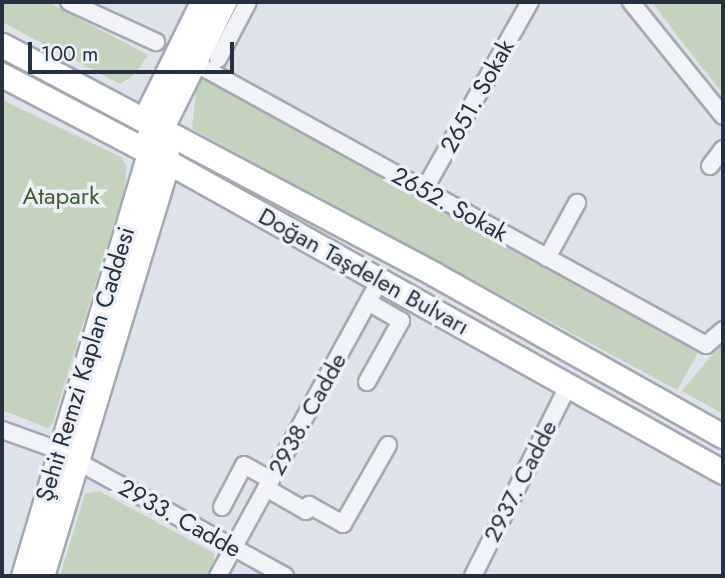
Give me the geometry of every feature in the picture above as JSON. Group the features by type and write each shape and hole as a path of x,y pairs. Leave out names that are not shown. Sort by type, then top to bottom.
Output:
{"main road":[{"path":"158,157 153,123 202,2"},
{"path":"153,123 193,62 224,2"},
{"name":"Doğan Taşdelen Bulvarı","path":"2,45 153,123 723,436"},
{"name":"Doğan Taşdelen Bulvarı","path":"2,75 158,157 723,471"},
{"name":"Şehit Remzi Kaplan Caddesi","path":"23,576 67,455 158,157"},
{"name":"Şehit Remzi Kaplan Caddesi","path":"42,576 67,455"}],"street":[{"path":"69,2 156,42"},
{"path":"218,59 248,2"},
{"name":"2651. Sokak","path":"424,190 530,2"},
{"path":"631,2 723,116"},
{"name":"2652. Sokak","path":"193,62 706,345 723,330"},
{"path":"710,166 723,149"},
{"path":"547,258 577,203"},
{"name":"2938. Cadde","path":"218,576 380,280"},
{"path":"367,382 401,321 368,302"},
{"name":"2937. Cadde","path":"473,576 568,386"},
{"name":"2933. Cadde","path":"2,430 67,455 285,576"},
{"path":"222,507 244,465 306,511 309,505 343,524 388,444"}],"green space":[{"path":"2,2 48,2 148,55 134,75 120,84 2,22"},
{"path":"652,2 723,2 723,94 676,34"},
{"path":"198,72 700,349 677,390 192,129"},
{"name":"Atapark","path":"2,100 121,157 127,167 124,191 52,425 48,428 2,410"},
{"path":"723,342 723,414 682,391"},
{"path":"99,491 214,553 215,566 209,576 60,576 85,494"}]}
